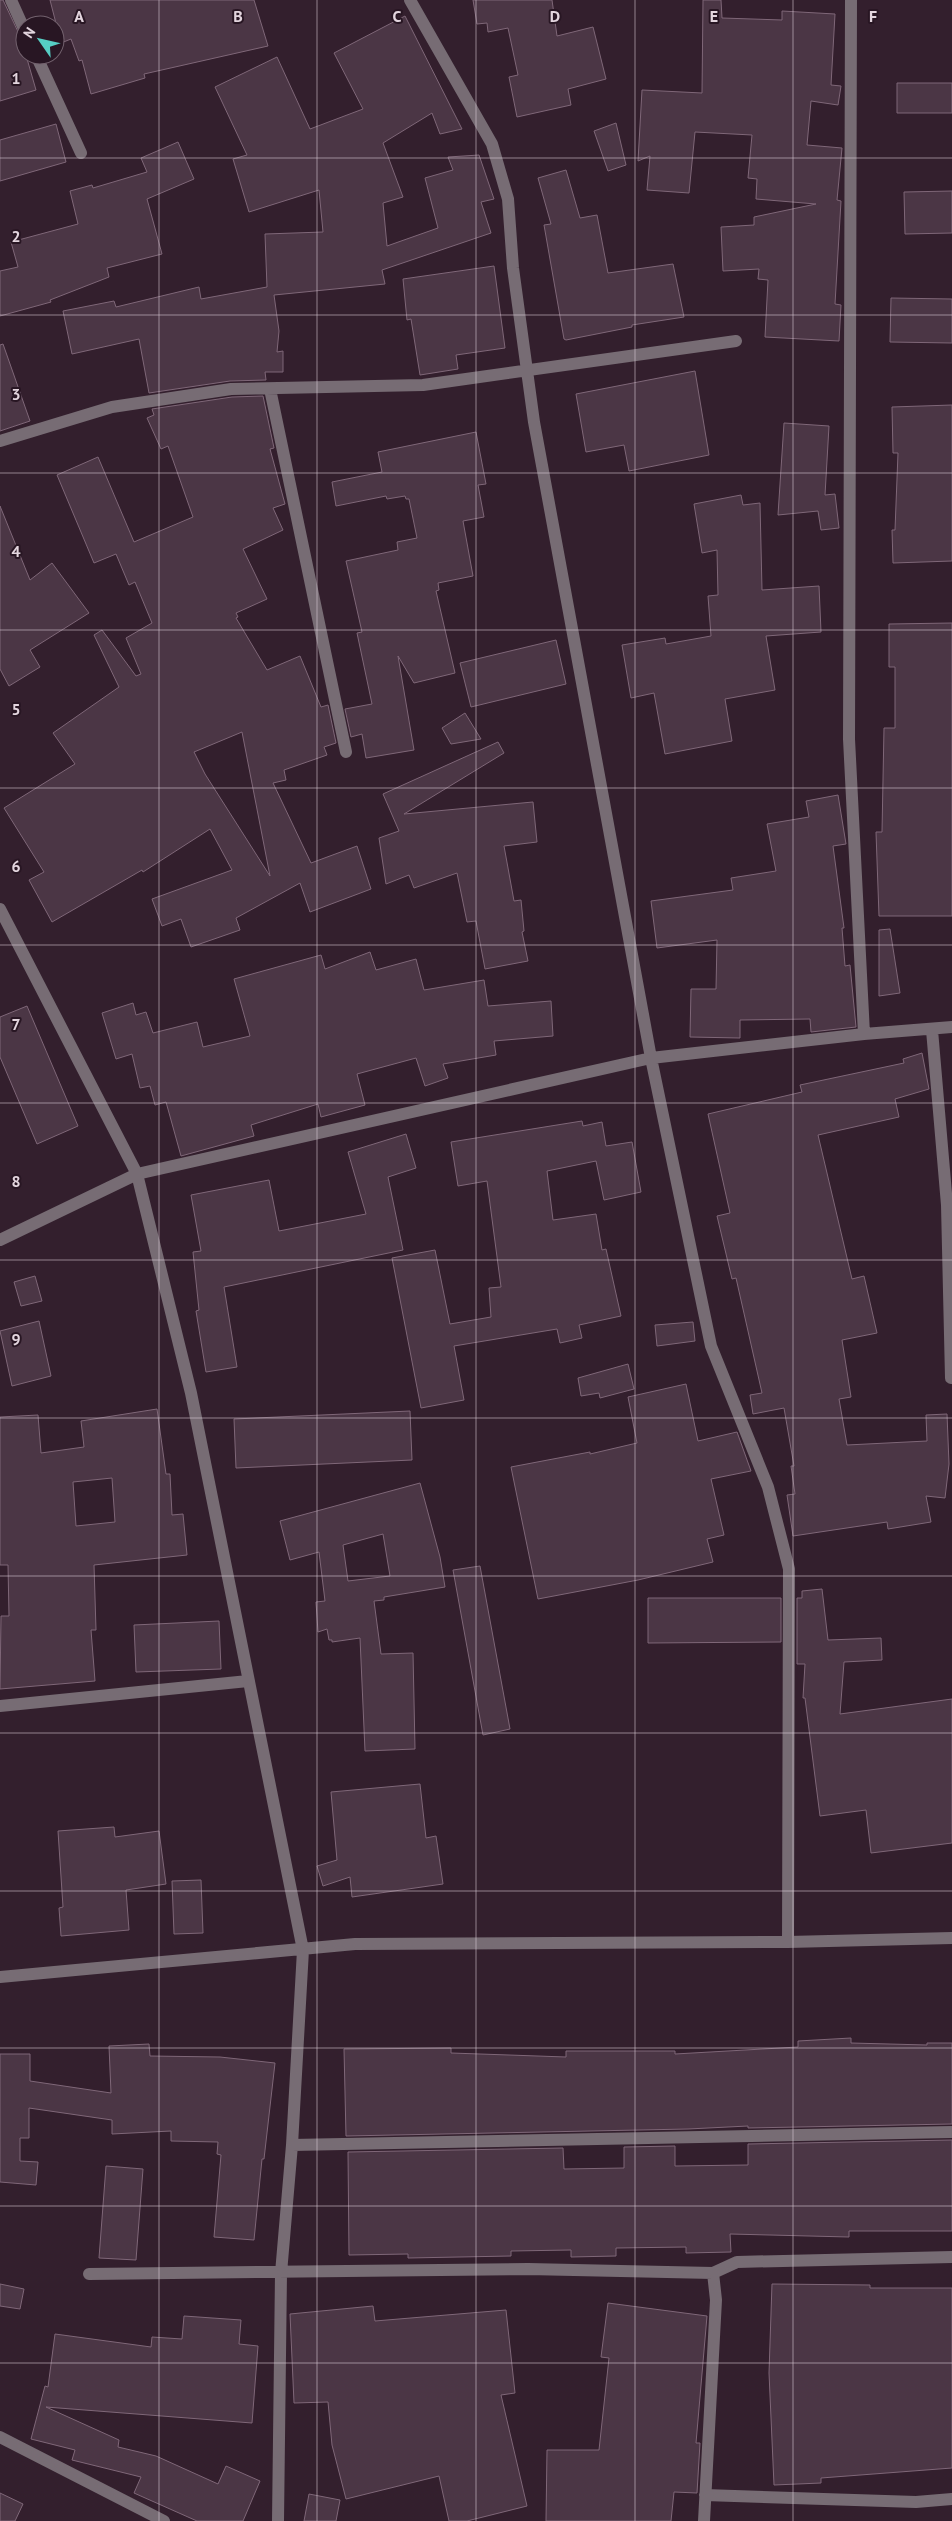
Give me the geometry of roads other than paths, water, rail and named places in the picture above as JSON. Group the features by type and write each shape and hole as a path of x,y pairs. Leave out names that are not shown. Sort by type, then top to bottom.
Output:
{"street":[{"path":"11,0 18,15"},
{"path":"410,0 492,144 508,199 513,268 534,422 651,1058 711,1346 768,1487 789,1569 788,1942"},
{"path":"851,0 848,739 864,1034"},
{"path":"41,65 81,153"},
{"path":"0,441 112,407 231,389 423,385 736,341"},
{"path":"270,389 346,752"},
{"path":"0,909 137,1174 191,1393 303,1950 292,2145 281,2273 278,2521"},
{"path":"0,1240 137,1174 651,1058 864,1034 952,1027"},
{"path":"932,1030 948,1205 951,1378"},
{"path":"0,1706 248,1680"},
{"path":"0,1977 355,1944 788,1942 952,1938"},
{"path":"292,2145 952,2132"},
{"path":"89,2274 281,2273 528,2268 713,2273 737,2262 952,2258"},
{"path":"704,2521 716,2300 713,2273"},
{"path":"0,2437 164,2521"},
{"path":"706,2495 916,2502 952,2499"}]}
